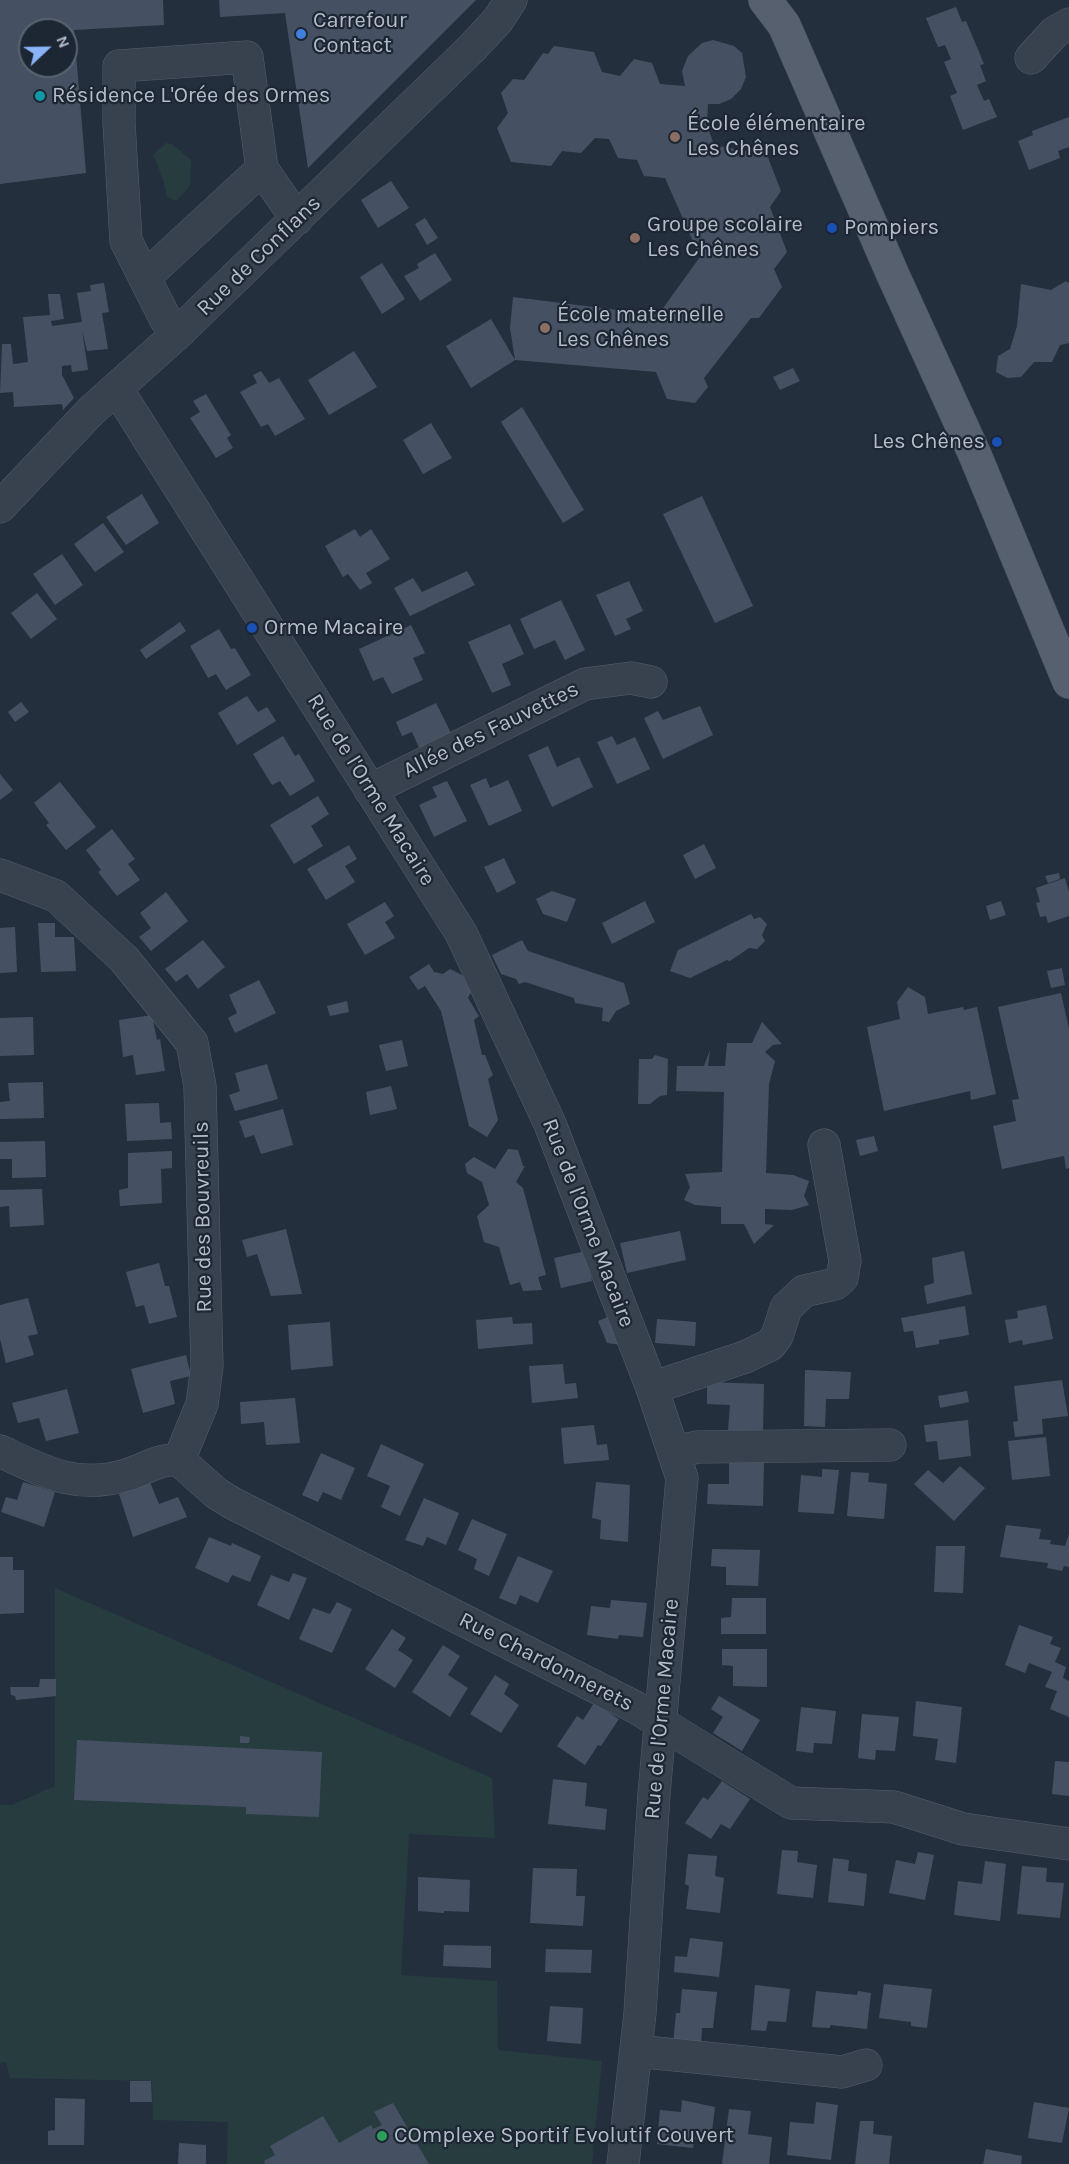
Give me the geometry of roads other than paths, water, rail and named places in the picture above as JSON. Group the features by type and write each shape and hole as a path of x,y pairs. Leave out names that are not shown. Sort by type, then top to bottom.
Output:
{"main road":[{"path":"765,0 784,25 893,275 948,393 1069,682"}],"street":[{"name":"Rue de Conflans","path":"0,507 92,410 177,334 472,48 498,20 511,0"},
{"path":"1031,58 1055,32 1069,24"},
{"path":"177,334 166,320 126,241 119,123 119,66 247,57 262,169 297,219"},
{"path":"145,277 262,169"},
{"name":"Rue de l'Orme Macaire","path":"117,389 461,933 550,1125 652,1388 682,1478 660,1725 636,2051 623,2164"},
{"name":"Allée des Fauvettes","path":"370,790 585,684 631,678 651,682"},
{"name":"Rue des Bouvreuils","path":"0,875 56,896 124,959 192,1042 200,1086 201,1232 207,1366 202,1404 179,1460"},
{"path":"652,1388 745,1357 770,1345 777,1336 786,1308 804,1291 835,1284 842,1278 845,1261 824,1145"},
{"path":"674,1452 698,1448 890,1445"},
{"path":"0,1451 45,1473 89,1480 119,1477 160,1461 179,1460"},
{"name":"Rue Chardonnerets","path":"179,1460 216,1493 232,1503 635,1707 660,1725 791,1803 894,1807 963,1829 1069,1844"},
{"path":"636,2051 842,2072 866,2066"}],"place":[{"name":"Carrefour Contact","path":"301,34"},
{"name":"Résidence L'Orée des Ormes","path":"40,96"},
{"name":"École élémentaire Les Chênes","path":"675,137"},
{"name":"Pompiers","path":"832,228"},
{"name":"Groupe scolaire Les Chênes","path":"635,238"},
{"name":"École maternelle Les Chênes","path":"545,328"},
{"name":"Les Chênes","path":"997,442"},
{"name":"Orme Macaire","path":"252,628"},
{"name":"COmplexe Sportif Evolutif Couvert","path":"382,2136"}]}
